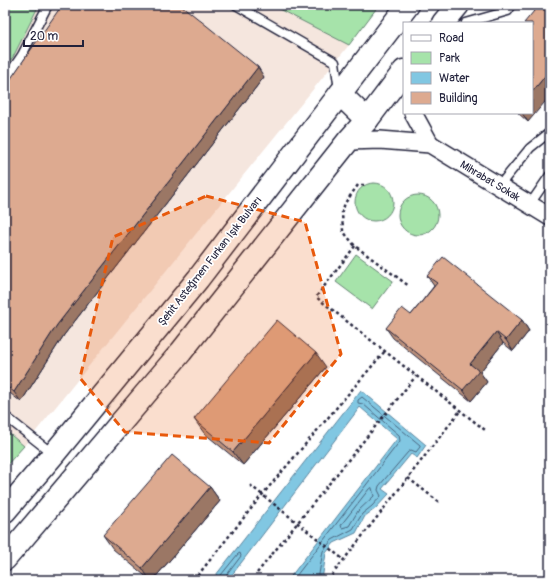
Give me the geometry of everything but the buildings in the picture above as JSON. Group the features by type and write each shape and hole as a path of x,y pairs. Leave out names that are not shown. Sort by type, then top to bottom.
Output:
{"main road":[{"name":"Şehit Asteğmen Furkan Işık Bulvarı","path":"5,511 198,279 408,5"},
{"path":"444,22 458,5"},
{"path":"5,559 181,352 348,141 403,75"},
{"path":"340,94 367,120"}],"street":[{"path":"414,114 430,144"},
{"path":"348,141 380,140 430,144"},
{"name":"Mihrabat Sokak","path":"430,144 550,217"}],"lane":[{"path":"5,80 22,55 48,5"},
{"path":"236,5 335,62 340,94"},
{"path":"470,22 508,11 512,5"},
{"path":"499,186 530,148 550,132"},
{"path":"530,204 550,175"},
{"path":"5,416 53,455"}],"path":[{"path":"364,185 358,185 345,203 342,212 343,231 355,246 409,286"},
{"path":"355,246 316,297 485,430"},
{"path":"194,580 262,495 385,351"},
{"path":"257,573 416,375"},
{"path":"328,580 460,411"},
{"path":"408,478 439,502"},
{"path":"250,485 344,560"}],"highlighted area":[{"path":"206,196 305,222 341,354 269,443 125,432 80,378 113,237"}],"shaded area":[{"path":"39,5 271,5 349,45 24,446 5,430 5,67 13,57"}],"green space":[{"path":"5,5 39,5 13,57 5,67"},
{"path":"271,5 379,5 349,45"},
{"path":"370,183 378,183 388,188 392,195 392,209 388,216 378,221 370,221 360,216 358,213 355,206 355,198 360,188 363,186"},
{"path":"418,195 432,201 438,215 432,229 418,235 404,229 398,215 404,201"},
{"path":"356,254 393,281 372,309 336,282"},
{"path":"5,430 24,446 5,467"}],"water":[{"path":"361,390 426,445 417,458 411,454 382,489 389,494 375,509 365,516 356,533 334,543 326,553 322,580 288,580 397,439 360,407 228,580 212,580"}]}
